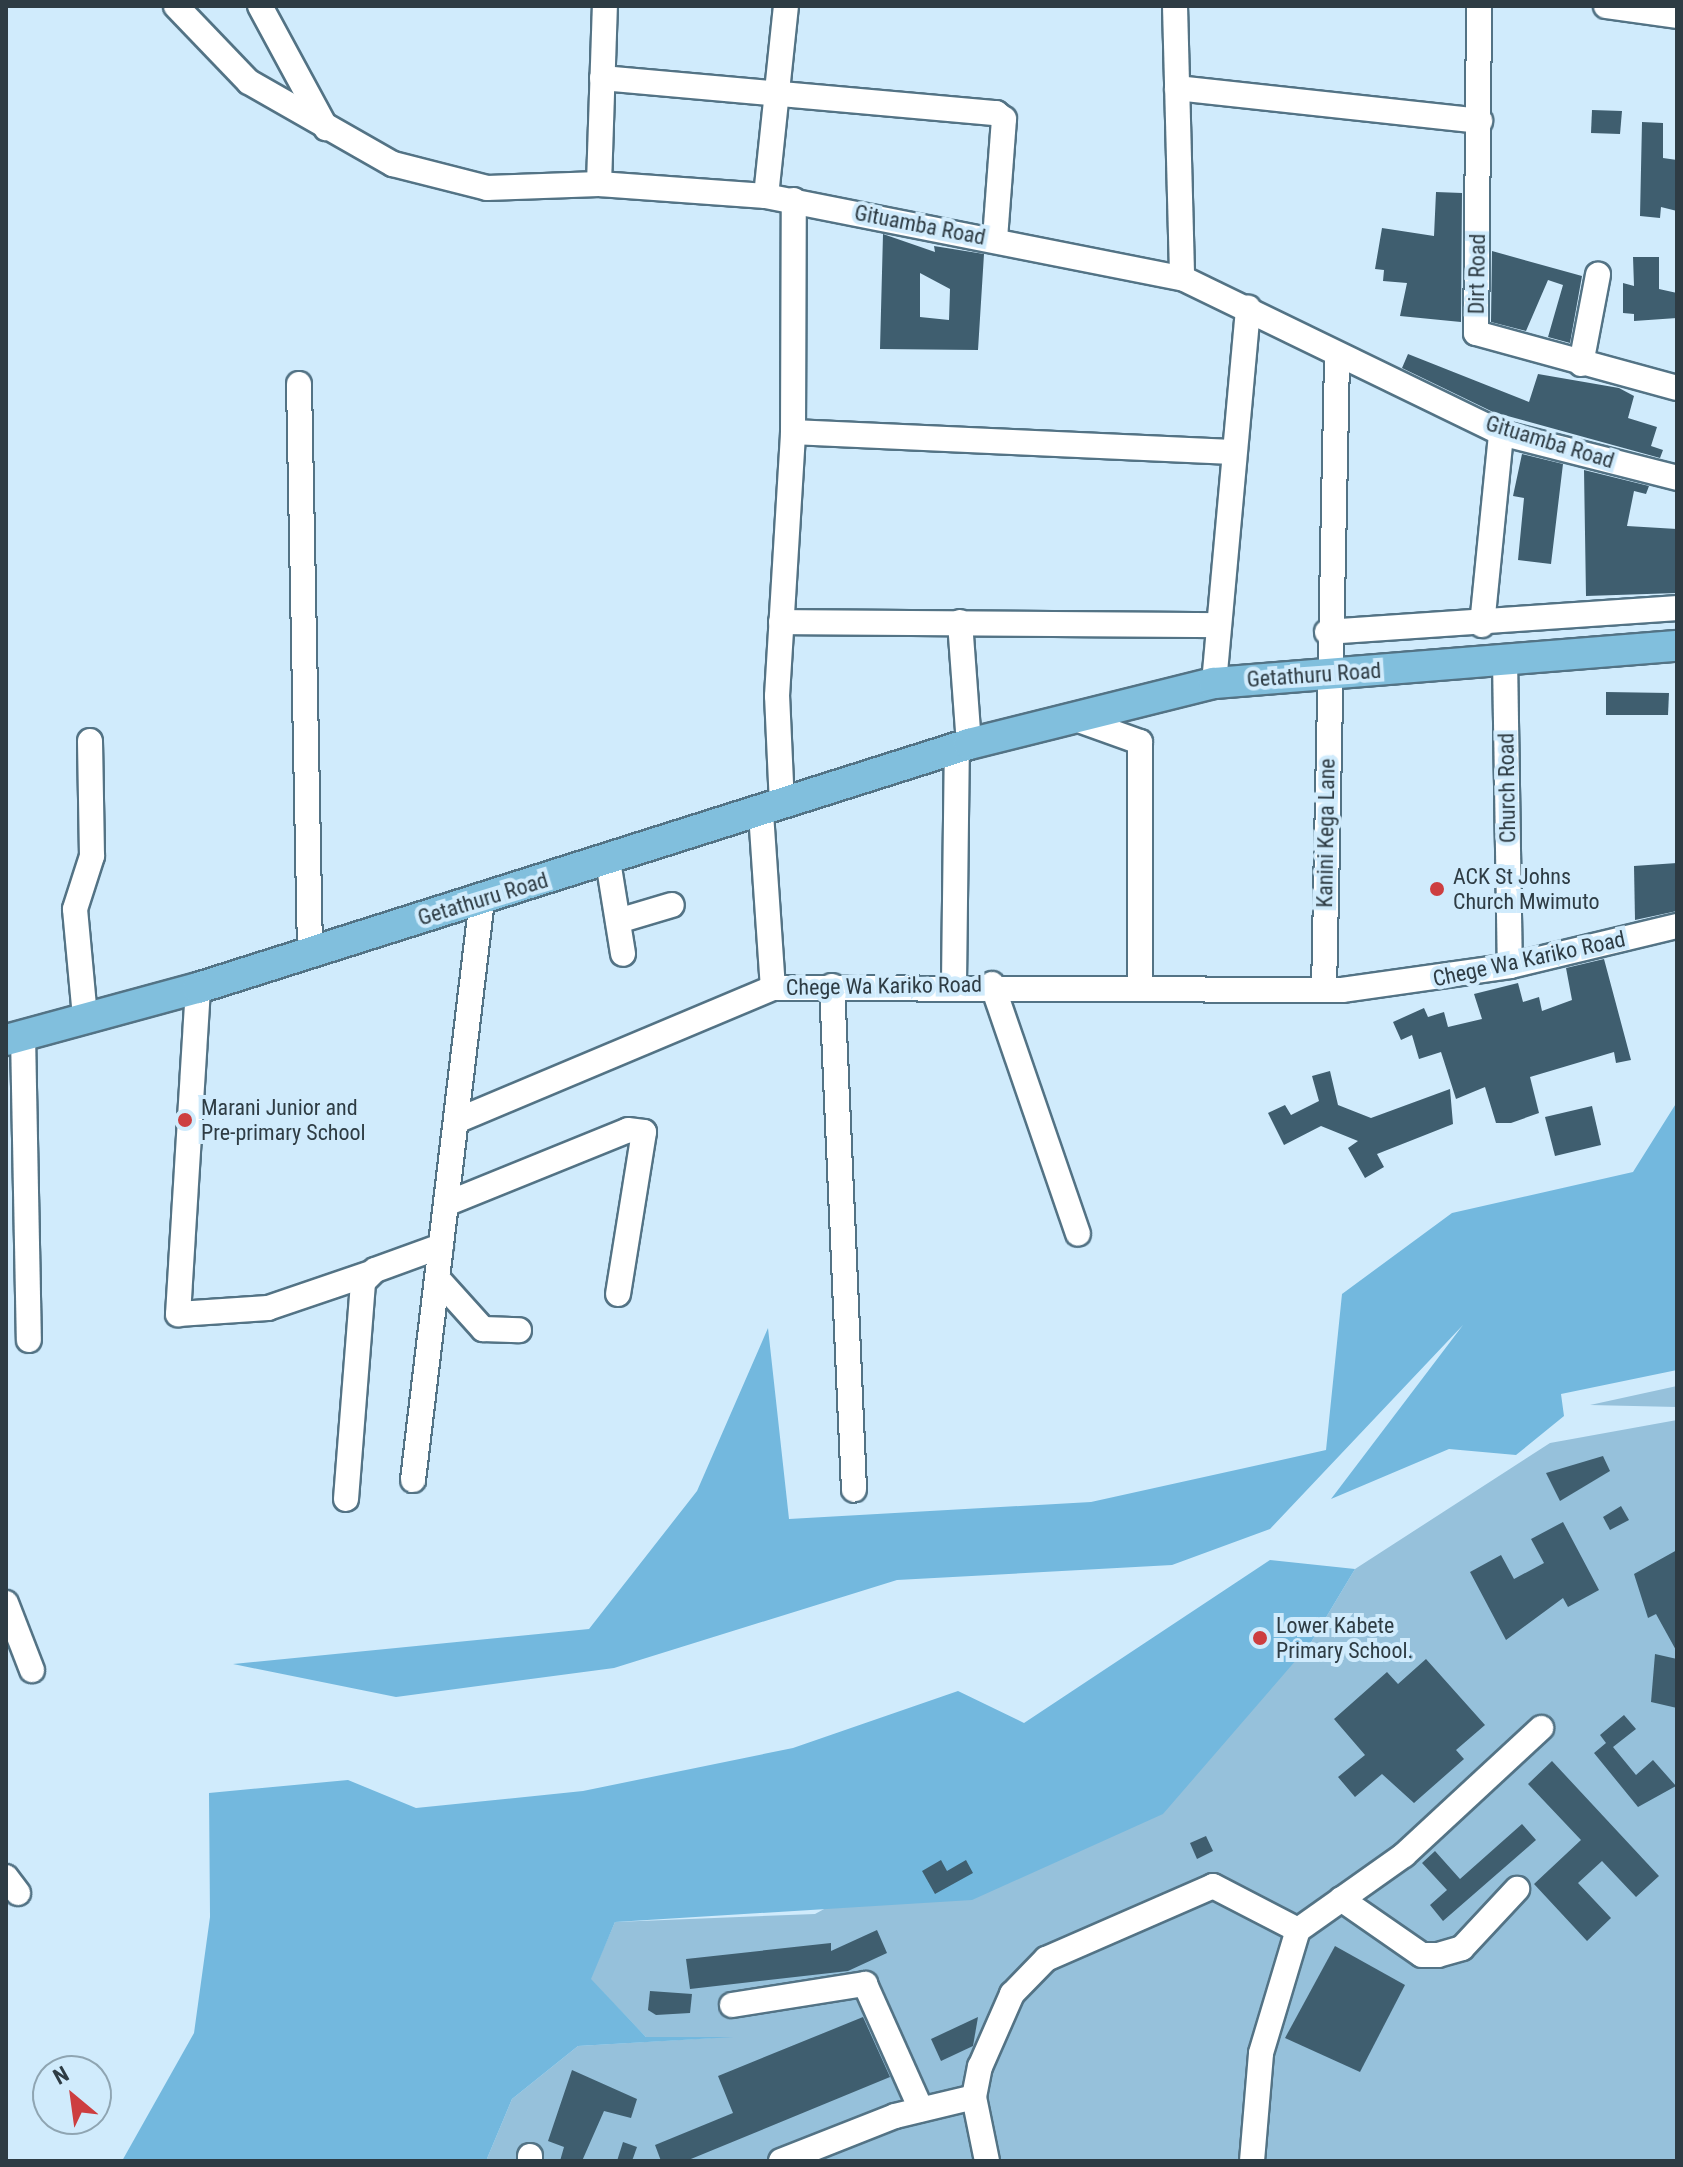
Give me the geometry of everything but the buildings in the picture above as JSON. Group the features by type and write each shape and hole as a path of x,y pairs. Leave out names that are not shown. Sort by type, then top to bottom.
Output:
{"main road":[{"name":"Getathuru Road","path":"14,1038 198,988 608,861 963,746 1214,683 1677,646"}],"street":[{"name":"Gituamba Road","path":"176,6 249,82 393,164 487,188 599,184 794,200 1182,278 1248,308 1337,357 1501,433 1677,478"},
{"path":"260,6 326,128"},
{"path":"599,184 605,6"},
{"path":"766,196 786,6"},
{"path":"1175,6 1182,278"},
{"name":"Dirt Road","path":"1479,6 1476,333 1677,388"},
{"path":"1606,6 1677,16"},
{"path":"602,78 996,113 1004,119 995,239"},
{"path":"1177,88 1480,121"},
{"path":"773,988 771,809 793,432 794,200"},
{"path":"1581,364 1598,275"},
{"path":"1214,683 1232,452 1248,308"},
{"name":"Kanini Kega Lane","path":"1324,990 1327,632 1337,357"},
{"path":"299,384 310,951"},
{"path":"793,432 1232,452"},
{"path":"1482,625 1501,433"},
{"path":"1327,632 1482,625 1677,608"},
{"path":"781,622 1218,625"},
{"path":"954,983 963,746 960,622"},
{"name":"Church Road","path":"1505,658 1510,966"},
{"path":"1073,718 1140,742 1140,987"},
{"path":"85,1017 75,909 92,856 90,741"},
{"path":"608,861 623,954"},
{"path":"413,1480 446,1204 461,1119 482,900"},
{"path":"618,921 672,905"},
{"name":"Chege Wa Kariko Road","path":"461,1119 773,988 954,983 1324,990 1510,966 1677,926"},
{"path":"992,984 1078,1234"},
{"path":"832,986 854,1490"},
{"path":"198,988 178,1314 268,1308 441,1246"},
{"path":"14,1038 29,1340"},
{"path":"446,1204 628,1130 644,1132 618,1294"},
{"path":"346,1499 368,1274"},
{"path":"437,1278 475,1324 519,1330"},
{"path":"6,1603 32,1670"},
{"path":"1252,2161 1261,2053 1298,1930 1404,1855 1541,1728"},
{"path":"987,2161 974,2097 1012,1994 1046,1959 1213,1886 1298,1930"},
{"path":"1341,1899 1422,1955 1438,1955 1462,1948 1517,1889"},
{"path":"732,2005 865,1984 921,2109"},
{"path":"781,2161 921,2109 974,2097"}],"shaded area":[{"path":"1677,1102 1677,1370 1561,1394 1564,1416 1516,1455 1449,1449 1331,1499 1463,1325 1270,1529 1172,1565 897,1580 614,1668 396,1697 233,1664 589,1629 697,1491 768,1328 789,1519 1091,1502 1326,1450 1342,1294 1452,1213 1633,1172"},
{"path":"1677,1386 1677,1407 1590,1405"},
{"path":"1677,1420 1677,2161 486,2161 512,2099 578,2046 712,2038 646,2037 590,1979 615,1922 815,1914 1310,1644 1355,1569 1550,1443"},
{"path":"1270,1560 1355,1569 1310,1644 1163,1814 972,1900 615,1922 591,1979 646,2037 734,2037 578,2046 512,2099 486,2161 122,2161 194,2033 210,1917 209,1793 348,1780 416,1808 583,1791 793,1748 958,1691 1024,1723"}],"place":[{"name":"ACK St Johns Church Mwimuto","path":"1437,889"},
{"name":"Marani Junior and Pre-primary School","path":"185,1120"},
{"name":"Lower Kabete Primary School.","path":"1260,1638"}]}
